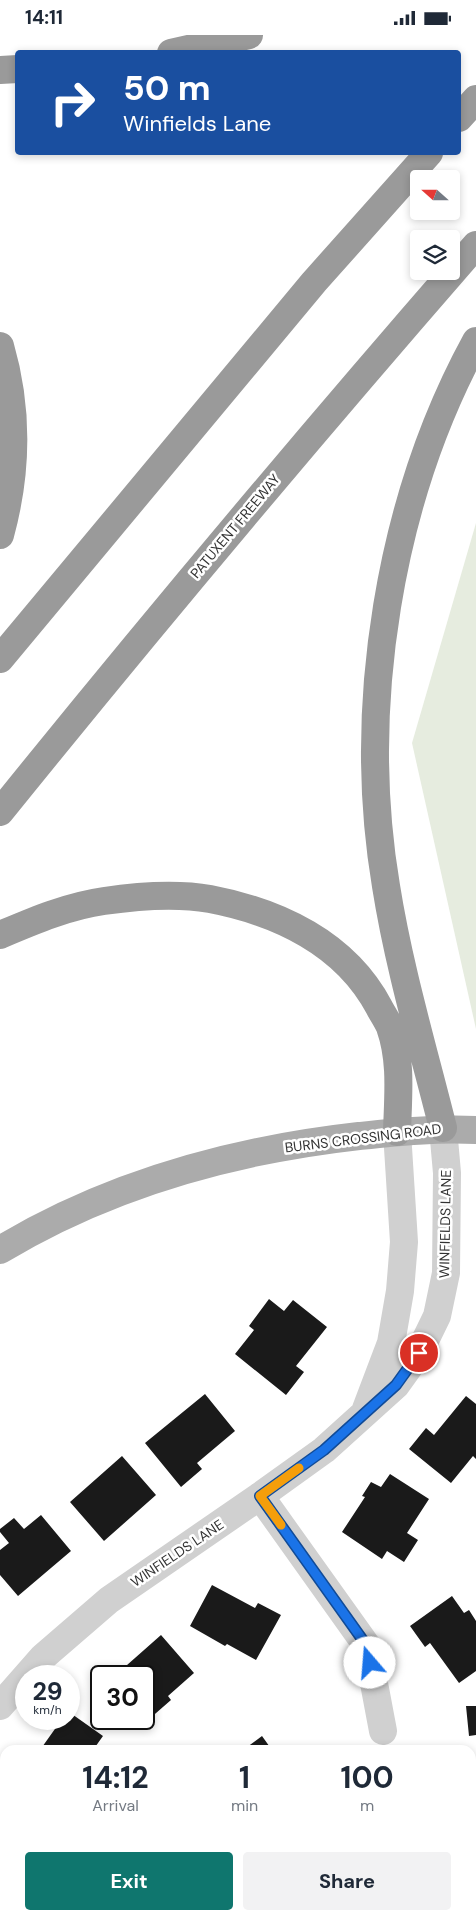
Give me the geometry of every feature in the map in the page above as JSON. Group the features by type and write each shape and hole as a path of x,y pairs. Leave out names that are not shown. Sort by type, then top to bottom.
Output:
{"highway":[{"path":"184,50 249,35"},
{"path":"0,70 15,69"},
{"path":"461,116 476,99"},
{"path":"0,659 308,290 427,155"},
{"name":"PATUXENT FREEWAY","path":"0,811 134,646 476,245"},
{"path":"443,1128 402,971 385,885 375,795 376,700 387,608 406,518 431,438 476,341"},
{"path":"0,346 6,367 13,412 13,462 8,505 0,535"},
{"path":"0,935 41,917 102,901 159,896 208,899 254,910 290,924 327,945 353,968 372,993 390,1027 399,1068 397,1132"}],"main road":[{"name":"BURNS CROSSING ROAD","path":"0,1250 27,1234 107,1197 173,1174 245,1155 310,1142 397,1132 443,1128 476,1130"}],"street":[{"name":"WINFIELDS LANE","path":"0,1705 43,1657 109,1600 324,1450 396,1385 419,1353 437,1316 446,1273 446,1173 443,1128"},
{"name":"WINFIELDS LANE","path":"364,1413 390,1343 400,1291 404,1242 397,1132"},
{"path":"260,1496 367,1646 383,1731"}],"shaded area":[{"path":"476,523 476,1029 412,743"}],"building":[{"path":"269,1299 284,1311 293,1300 327,1327 296,1366 304,1372 286,1395 235,1354 254,1330 249,1326"},
{"path":"205,1394 235,1431 197,1463 202,1469 181,1487 145,1443"},
{"path":"466,1396 476,1404 476,1459 473,1456 451,1483 409,1449 426,1428 434,1435"},
{"path":"122,1456 156,1495 104,1541 70,1502"},
{"path":"390,1474 429,1499 407,1533 418,1540 404,1562 387,1551 382,1559 342,1532 365,1497 362,1496 371,1482 381,1487"},
{"path":"41,1515 71,1551 18,1596 0,1575 0,1550 9,1543 0,1532 0,1529 14,1518 24,1529"},
{"path":"212,1585 255,1608 258,1603 281,1615 256,1660 227,1644 225,1646 190,1626"},
{"path":"452,1596 464,1613 469,1610 476,1621 476,1671 459,1683 430,1643 425,1647 410,1626"},
{"path":"161,1635 194,1673 168,1696 171,1700 155,1714 155,1665 127,1665"},
{"path":"466,1706 476,1706 476,1735 469,1736"},
{"path":"80,1720 90,1727 90,1730 94,1730 103,1736 97,1745 44,1745 54,1730 80,1730"},
{"path":"262,1736 268,1745 250,1745"}],"slow traffic":[{"path":"281,1525 260,1496 299,1468"}],"route":[{"path":"370,1663 367,1646 260,1496 324,1450 396,1385 419,1353"}]}
